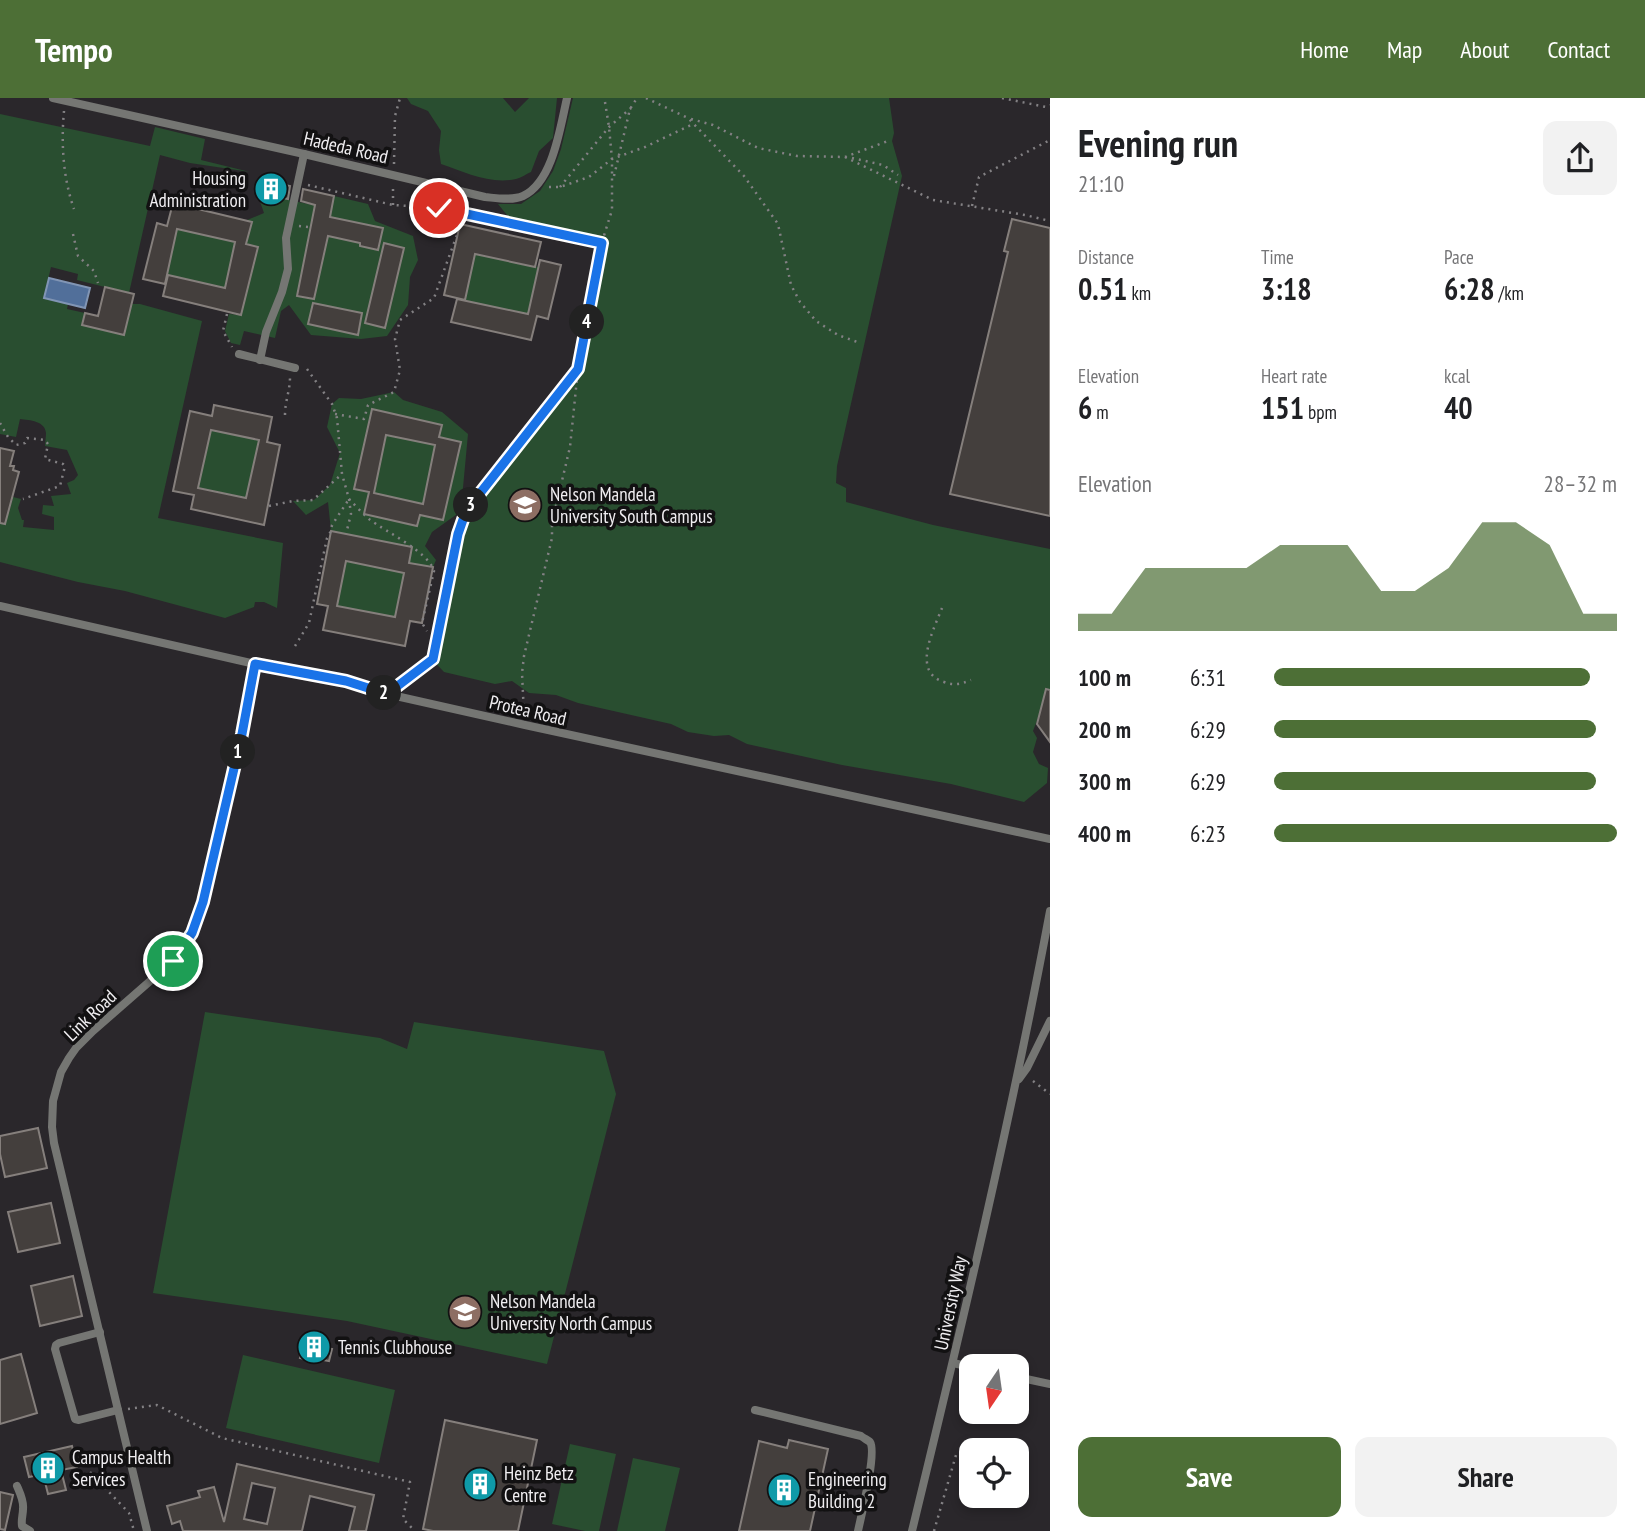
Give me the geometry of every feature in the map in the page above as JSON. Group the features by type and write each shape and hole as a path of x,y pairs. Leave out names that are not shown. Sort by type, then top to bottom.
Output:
{"lane":[{"name":"Hadeda Road","path":"53,98 485,197 520,197 535,188"},
{"path":"535,188 546,172 553,153 567,98"},
{"path":"260,360 266,332 288,269 286,238 304,154"},
{"path":"239,355 292,368"},
{"name":"Protea Road","path":"0,606 255,664 346,681 387,694 525,725 1050,839"},
{"name":"Link Road","path":"147,1531 54,1143 52,1114 61,1072 76,1048 173,961 192,933 203,902 242,734 255,664"},
{"name":"University Way","path":"912,1531 1017,1082 1050,911"},
{"name":"University Way","path":"1017,1082 1027,1068 1050,1021"},
{"path":"100,1332 59,1343 55,1349 75,1419 118,1410"},
{"path":"953,1363 959,1364"},
{"path":"1029,1380 1050,1384"},
{"path":"755,1410 861,1436 870,1442 872,1462 858,1531"},
{"path":"17,1486 23,1502 20,1522 30,1531"}],"path":[{"path":"393,205 395,116 400,98"},
{"path":"612,183 631,108 637,98"},
{"path":"646,98 688,118 713,125 758,148 797,156 845,157 883,165 898,175"},
{"path":"1002,98 1049,107"},
{"path":"65,101 62,147 74,209"},
{"path":"525,725 522,673 524,656 570,447 578,369 602,243 612,210 612,159 604,102"},
{"path":"560,187 609,127 631,108"},
{"path":"688,118 744,176 778,224 791,285 800,302 816,321 838,335 860,343"},
{"path":"535,188 560,187 589,177 612,159 694,124"},
{"path":"972,206 979,177 1050,140"},
{"path":"845,157 888,141"},
{"path":"845,157 933,200 1050,221"},
{"path":"298,183 393,205 439,208 602,243"},
{"path":"335,414 364,419 368,405 394,392 400,370 395,339 400,320 434,298 458,232"},
{"path":"73,234 78,256 94,271 97,283"},
{"path":"228,314 223,331 239,355"},
{"path":"285,415 285,400 290,391 292,368 309,369 332,404 335,414 342,474 351,514 347,530"},
{"path":"387,694 433,659 458,534 466,511 578,369"},
{"path":"0,423 16,445 25,443 27,438 45,440 48,443 46,459 65,466 60,486 23,499"},
{"path":"269,506 313,500 342,474"},
{"path":"349,499 369,519 432,563 434,571 422,623 427,631"},
{"path":"295,646 310,623 327,538 349,499"},
{"path":"942,608 926,656 928,668 937,680 950,685 971,680"},
{"path":"1027,1068 1034,1082 1050,1094"},
{"path":"118,1410 157,1405 222,1438 410,1482 403,1519 415,1531"},
{"path":"934,1531 956,1455"},
{"path":"90,1472 129,1513 134,1531"}],"green space":[{"path":"407,98 503,98 515,112 529,98 557,98 553,138 539,151 531,172 522,177 497,180 478,177 441,164 441,131 428,111 411,104"},
{"path":"573,98 889,98 894,133 892,141 902,176 837,466 836,483 846,488 846,502 933,525 1050,549 1050,695 1045,699 1033,731 1037,738 1033,752 1039,764 1048,768 1047,783 1024,802 951,784 842,765 747,744 729,735 688,732 671,724 578,703 556,695 529,693 512,681 495,684 444,672 429,656 438,635 460,512 432,532 425,546 436,560 433,567 409,563 411,547 331,531 328,502 306,515 293,501 314,500 330,485 340,453 327,427 332,404 339,398 361,399 394,392 403,400 442,412 468,434 461,509 571,370 600,249 520,231 498,204 521,204 540,191 553,171","holes":["372,409 441,425 439,437 461,442 443,520 420,515 417,526 365,514 369,492 354,488"]},
{"path":"0,114 150,146 155,127 205,139 201,160 250,172 190,163 160,155 129,293 77,280 78,274 51,267 44,297 68,304 67,309 85,313 82,325 123,335 131,304 202,321 158,518 283,543 277,608 264,602 255,602 254,607 225,618 0,562 0,511 9,513 13,497 21,499 18,508 24,520 23,527 54,530 54,517 42,514 43,505 54,506 51,496 71,494 67,483 78,475 67,450 45,446 46,433 40,424 20,419 16,437 0,434"},
{"path":"257,193 331,209 334,196 368,204 375,221 413,236 418,260 410,277 408,305 387,336 361,339 311,335 289,305 281,311 275,338 244,331 240,345 231,343 225,331 229,314 241,315 258,247 246,244 252,223 245,221 264,213"},
{"path":"177,229 235,242 225,288 167,275"},
{"path":"475,254 538,267 528,314 465,301"},
{"path":"211,430 259,440 246,498 198,488"},
{"path":"386,435 435,445 423,504 374,493"},
{"path":"346,561 404,573 395,617 337,606"},
{"path":"205,1012 380,1038 407,1049 414,1022 604,1051 616,1094 547,1364 347,1321 153,1293"},
{"path":"243,1355 395,1390 379,1463 226,1428"},
{"path":"570,1444 616,1454 599,1531 552,1524"},
{"path":"633,1458 680,1468 665,1531 617,1531"}],"water":[{"path":"49,278 90,288 85,308 44,298"}],"building":[{"name":"Housing Administration","path":"260,180 290,186 288,199 257,193"},
{"path":"303,189 334,196 330,217 383,228 378,250 328,236 314,299 297,296 315,205 301,201"},
{"path":"173,203 252,222 246,244 258,247 241,315 163,296 168,275 225,288 235,242 177,229 165,284 143,279 157,223 167,226"},
{"path":"1012,219 1050,228 1050,516 950,494 1008,252 1004,251"},
{"path":"460,224 541,242 535,267 475,254 465,300 444,295"},
{"path":"384,243 404,248 385,328 365,323"},
{"path":"540,260 561,265 548,319 537,316 531,340 451,322 457,299 528,314"},
{"path":"105,287 134,294 124,335 82,325 85,313 98,316"},
{"path":"313,303 362,313 358,335 308,324"},
{"path":"214,405 272,417 267,442 280,445 264,525 191,509 194,495 173,491 190,411 212,416","holes":["211,430 259,440 246,498 198,488"]},
{"path":"372,409 442,425 439,437 461,442 443,520 420,515 417,526 364,514 369,492 354,489","holes":["386,435 435,445 423,504 374,493"]},
{"path":"0,448 14,451 10,466 14,466 13,470 19,472 5,524 0,523"},
{"path":"331,531 412,547 409,563 433,567 422,623 410,621 405,646 323,630 328,606 317,604","holes":["346,561 404,573 395,617 337,606"]},
{"path":"1046,689 1050,690 1050,742 1037,724"},
{"path":"38,1128 47,1168 5,1177 0,1154 0,1136"},
{"path":"51,1203 60,1243 18,1252 8,1212"},
{"path":"73,1276 82,1316 40,1326 31,1286"},
{"name":"Tennis Clubhouse","path":"304,1343 332,1349 329,1361 318,1359 317,1362 300,1358"},
{"path":"21,1354 37,1413 0,1424 0,1360"},
{"name":"Heinz Betz Centre","path":"445,1420 537,1440 518,1531 423,1529"},
{"name":"Engineering Building 2","path":"789,1440 828,1449 810,1531 739,1531 759,1441 787,1448"},
{"name":"Campus Health Services","path":"72,1446 77,1467 61,1470 66,1490 48,1494 43,1474 29,1477 24,1457"},
{"path":"237,1464 374,1495 366,1531 349,1531 355,1507 310,1496 302,1531 183,1531 180,1521 172,1524 167,1506 200,1497 198,1491 214,1487 224,1522","holes":["252,1483 275,1488 267,1524 244,1519"]},
{"path":"0,1492 13,1495 5,1530 0,1529"}],"place":[{"name":"Housing Administration","path":"271,189"},
{"name":"Nelson Mandela University South Campus","path":"525,505"},
{"name":"Nelson Mandela University North Campus","path":"465,1312"},
{"name":"Tennis Clubhouse","path":"314,1347"},
{"name":"Campus Health Services","path":"48,1468"},
{"name":"Heinz Betz Centre","path":"480,1484"},
{"name":"Engineering Building 2","path":"784,1490"}],"route":[{"path":"173,961 192,933 199,917 242,734 255,664 346,681 387,694 433,659 458,534 466,511 578,369 602,243 439,208"}]}
